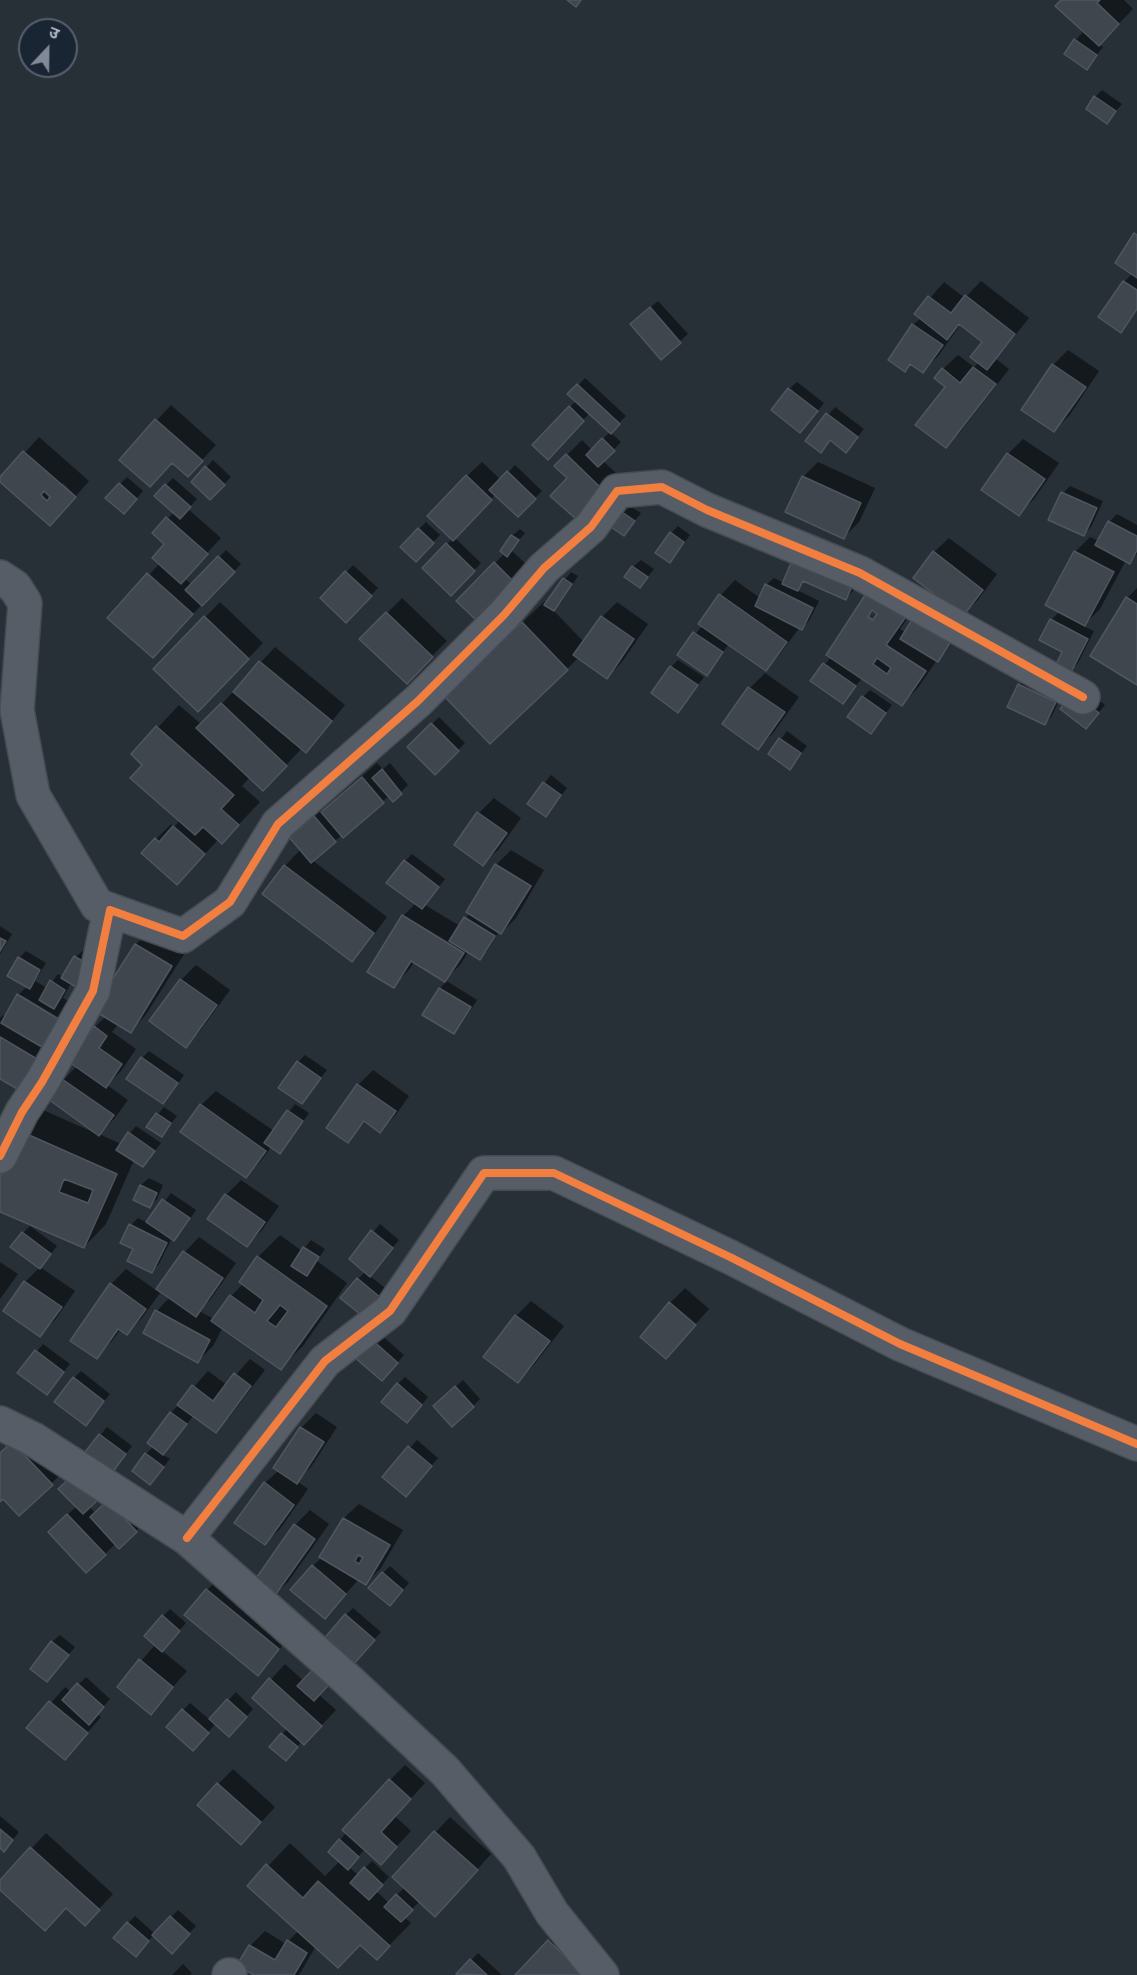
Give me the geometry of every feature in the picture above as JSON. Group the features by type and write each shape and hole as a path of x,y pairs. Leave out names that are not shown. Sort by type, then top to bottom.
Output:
{"street":[{"path":"0,577 15,587 25,603 17,710 33,795 98,905 183,936 230,902 278,824 426,693 504,615 544,568 591,527 617,491 662,488 707,510 860,573 1083,697"},
{"path":"0,1156 22,1112 42,1082 93,991 110,910"},
{"path":"187,1538 325,1361 390,1311 484,1173 554,1173 732,1258 900,1344 1137,1444"},
{"path":"0,1423 33,1439 187,1538 348,1680 445,1771 519,1857 552,1913 602,1975"}],"building":[{"path":"567,0 581,0 576,7"},
{"path":"1061,0 1100,0 1097,3 1119,24 1099,46 1055,6"},
{"path":"1074,39 1097,55 1087,70 1064,54"},
{"path":"1094,96 1116,111 1107,124 1086,109"},
{"path":"1134,233 1137,235 1137,278 1115,263"},
{"path":"1123,281 1137,290 1137,309 1121,333 1098,317"},
{"path":"965,295 1015,334 987,370 970,357 982,342 959,324 947,340 914,314 928,296 951,313"},
{"path":"650,307 681,343 661,360 630,324"},
{"path":"912,324 943,345 923,373 910,364 905,372 888,360"},
{"path":"1052,364 1086,387 1054,432 1021,410"},
{"path":"973,367 996,384 946,448 915,425 945,387 934,378 942,368 960,383"},
{"path":"577,384 620,424 611,434 567,394"},
{"path":"788,388 818,411 800,433 771,410"},
{"path":"569,406 584,421 548,460 532,445"},
{"path":"826,413 858,437 846,453 830,440 821,453 805,441"},
{"path":"155,419 203,461 188,477 172,463 150,487 119,460"},
{"path":"602,438 615,451 598,467 586,455"},
{"path":"23,451 76,497 50,526 0,482 0,477","holes":["44,491 50,497 47,501 41,495"]},
{"path":"1007,453 1045,479 1019,516 981,490"},
{"path":"566,454 603,490 576,519 550,496 567,478 554,466"},
{"path":"205,466 225,485 210,500 191,482"},
{"path":"507,471 536,499 518,517 489,490"},
{"path":"466,475 492,500 453,541 427,516"},
{"path":"802,476 861,503 844,539 785,512"},
{"path":"119,483 137,499 124,514 105,498"},
{"path":"165,484 191,507 180,519 154,496"},
{"path":"1061,492 1097,508 1084,536 1048,520"},
{"path":"622,512 635,521 624,536 611,527"},
{"path":"166,517 208,554 181,584 152,558 164,544 152,533"},
{"path":"1108,521 1137,536 1137,550 1130,564 1095,545"},
{"path":"418,528 434,543 416,562 400,547"},
{"path":"670,532 684,542 670,563 655,553"},
{"path":"511,535 519,540 507,557 500,551"},
{"path":"446,543 475,571 451,596 422,568"},
{"path":"933,551 983,590 963,616 913,578"},
{"path":"1074,551 1114,572 1085,626 1045,605"},
{"path":"218,556 235,572 202,606 185,590"},
{"path":"793,558 853,584 846,600 803,581 798,591 782,584"},
{"path":"494,562 513,581 476,620 456,601"},
{"path":"632,566 648,577 640,588 624,577"},
{"path":"345,571 372,596 346,623 320,598"},
{"path":"147,573 193,614 153,658 107,618"},
{"path":"563,578 572,584 554,611 544,605"},
{"path":"765,584 813,608 802,630 755,606"},
{"path":"867,592 905,618 886,645 926,671 902,706 826,655","holes":["872,610 877,614 873,620 868,617","877,658 891,668 887,674 873,664"]},
{"path":"719,594 787,642 766,671 698,624"},
{"path":"1126,597 1137,604 1137,685 1090,656"},
{"path":"386,612 433,657 407,684 359,639"},
{"path":"915,615 953,638 938,662 900,639"},
{"path":"204,616 249,659 198,712 153,669"},
{"path":"601,616 634,639 607,679 573,655"},
{"path":"1050,619 1088,639 1071,672 1056,664 1062,652 1039,640"},
{"path":"522,622 568,670 490,744 444,696"},
{"path":"693,632 723,652 707,676 677,655"},
{"path":"259,661 332,721 306,753 233,692"},
{"path":"823,663 856,686 843,704 810,681"},
{"path":"670,666 698,685 678,713 651,693"},
{"path":"1018,684 1056,702 1045,725 1007,707"},
{"path":"748,687 785,712 758,750 722,724"},
{"path":"1073,692 1099,713 1086,729 1060,709"},
{"path":"862,696 886,713 871,734 847,717"},
{"path":"221,703 287,766 263,791 196,728"},
{"path":"431,723 459,751 435,775 407,747"},
{"path":"156,726 234,795 221,809 239,825 222,844 203,827 195,835 130,778 142,765 131,754"},
{"path":"779,738 801,753 790,770 768,754"},
{"path":"382,769 402,794 393,802 372,778"},
{"path":"362,777 384,803 343,838 321,812"},
{"path":"543,782 561,795 546,817 527,804"},
{"path":"477,812 507,833 483,866 454,845"},
{"path":"314,816 336,842 311,863 289,837"},
{"path":"173,826 205,854 177,885 141,853 155,838 159,842"},
{"path":"404,860 439,887 422,909 386,883"},
{"path":"495,864 531,886 501,934 466,912"},
{"path":"284,865 374,933 352,962 262,894"},
{"path":"402,915 464,953 445,982 411,961 394,988 367,972"},
{"path":"464,917 495,936 480,960 449,941"},
{"path":"0,938 6,941 0,951"},
{"path":"135,944 172,966 131,1033 93,1010"},
{"path":"74,956 89,965 76,987 61,978"},
{"path":"18,957 40,970 30,989 7,976"},
{"path":"180,979 217,1005 186,1048 149,1021"},
{"path":"50,980 65,990 54,1009 39,1000"},
{"path":"439,988 471,1007 454,1034 422,1015"},
{"path":"17,994 63,1022 47,1050 1,1023"},
{"path":"94,1026 107,1036 99,1048 122,1064 106,1088 69,1062"},
{"path":"0,1037 37,1059 19,1090 0,1079"},
{"path":"141,1057 178,1083 163,1104 126,1079"},
{"path":"297,1061 321,1078 302,1104 278,1088"},
{"path":"62,1079 114,1115 99,1136 48,1099"},
{"path":"357,1084 396,1111 380,1133 364,1121 348,1143 326,1128"},
{"path":"200,1104 266,1151 246,1178 180,1132"},
{"path":"287,1110 303,1121 280,1154 264,1143"},
{"path":"156,1113 171,1123 162,1137 146,1127"},
{"path":"20,1131 117,1174 84,1248 0,1212 0,1177","holes":["64,1179 93,1190 88,1203 59,1192"]},
{"path":"128,1132 155,1151 143,1167 116,1150"},
{"path":"140,1185 157,1193 150,1208 133,1200"},
{"path":"225,1194 265,1222 247,1247 207,1219"},
{"path":"162,1199 190,1218 174,1241 146,1222"},
{"path":"129,1224 167,1243 152,1273 127,1261 133,1249 120,1243"},
{"path":"371,1230 393,1248 370,1277 349,1259"},
{"path":"22,1232 51,1254 40,1269 10,1247"},
{"path":"303,1247 319,1257 307,1276 291,1266"},
{"path":"183,1251 223,1278 196,1317 156,1289"},
{"path":"257,1256 327,1306 281,1370 211,1321 230,1295 255,1313 263,1300 239,1282","holes":["280,1305 288,1311 276,1327 267,1321"]},
{"path":"357,1278 381,1298 365,1318 340,1298"},
{"path":"24,1281 62,1307 40,1337 3,1311"},
{"path":"110,1283 146,1309 127,1335 118,1329 97,1359 70,1341"},
{"path":"669,1302 696,1325 666,1359 640,1337"},
{"path":"155,1310 210,1340 198,1363 143,1333"},
{"path":"515,1315 550,1341 518,1383 483,1357"},
{"path":"370,1338 398,1363 382,1381 354,1357"},
{"path":"35,1350 64,1372 47,1395 17,1373"},
{"path":"234,1373 251,1386 216,1433 177,1405 192,1385 213,1401"},
{"path":"73,1377 104,1401 86,1426 54,1402"},
{"path":"397,1383 422,1405 407,1423 381,1402"},
{"path":"455,1386 474,1407 452,1427 433,1406"},
{"path":"170,1412 187,1424 163,1455 147,1443"},
{"path":"300,1427 324,1442 297,1484 273,1468"},
{"path":"99,1434 126,1454 109,1477 82,1456"},
{"path":"12,1442 53,1485 19,1516 3,1499 0,1502 0,1453"},
{"path":"408,1446 432,1466 406,1497 382,1477"},
{"path":"145,1453 164,1467 150,1485 132,1471"},
{"path":"75,1473 99,1499 83,1514 58,1489"},
{"path":"264,1482 294,1505 265,1545 234,1523"},
{"path":"108,1500 137,1532 119,1549 90,1517"},
{"path":"67,1514 106,1555 86,1573 48,1532"},
{"path":"343,1518 390,1545 366,1585 319,1557","holes":["358,1555 363,1557 359,1564 355,1561"]},
{"path":"294,1524 315,1539 273,1598 252,1584"},
{"path":"312,1565 346,1594 325,1619 290,1590"},
{"path":"382,1572 403,1590 390,1606 368,1588"},
{"path":"206,1589 279,1649 258,1676 184,1615"},
{"path":"345,1614 375,1640 352,1666 322,1641"},
{"path":"162,1615 180,1631 162,1652 144,1636"},
{"path":"51,1641 69,1655 47,1682 30,1669"},
{"path":"139,1659 173,1687 151,1715 117,1687"},
{"path":"318,1664 334,1679 314,1701 297,1686"},
{"path":"269,1678 322,1726 304,1745 252,1698"},
{"path":"77,1683 104,1707 89,1725 62,1700"},
{"path":"227,1699 247,1717 229,1737 209,1719"},
{"path":"49,1701 88,1733 65,1760 26,1728"},
{"path":"182,1709 209,1733 193,1751 166,1727"},
{"path":"281,1733 298,1747 286,1761 269,1747"},
{"path":"389,1779 411,1799 381,1832 397,1847 381,1865 342,1830"},
{"path":"217,1783 261,1822 241,1845 197,1805"},
{"path":"0,1829 13,1840 4,1852 0,1848"},
{"path":"434,1831 478,1870 435,1917 392,1877"},
{"path":"339,1839 359,1857 348,1870 328,1852"},
{"path":"30,1847 100,1910 85,1926 66,1908 45,1931 0,1890 0,1880"},
{"path":"266,1864 303,1898 318,1881 390,1946 377,1960 360,1945 338,1968 247,1886"},
{"path":"364,1867 383,1885 369,1900 350,1883"},
{"path":"396,1894 413,1910 401,1922 384,1907"},
{"path":"170,1916 190,1934 172,1954 152,1935"},
{"path":"127,1922 149,1941 136,1957 113,1938"},
{"path":"287,1940 307,1953 294,1975 254,1975 237,1965 249,1945 275,1960"},
{"path":"548,1940 584,1975 515,1975"},
{"path":"470,1959 487,1975 456,1974"}],"cycle path":[{"path":"0,1156 22,1112 42,1082 93,991 110,910 183,936 230,902 278,824 418,701 504,615 544,568 591,527 617,491 662,487 707,510 860,573 1083,697"},
{"path":"187,1538 325,1361 390,1311 484,1173 554,1173 732,1258 900,1344 1137,1444"}]}
